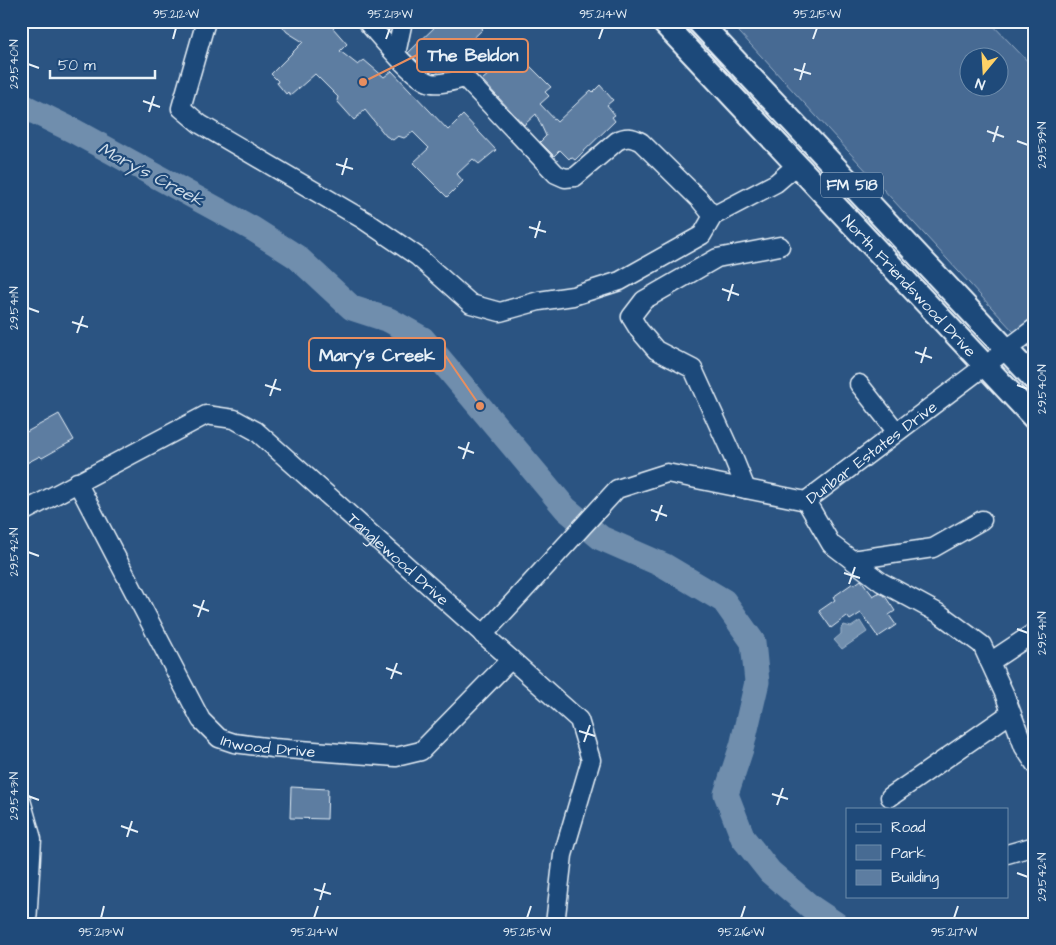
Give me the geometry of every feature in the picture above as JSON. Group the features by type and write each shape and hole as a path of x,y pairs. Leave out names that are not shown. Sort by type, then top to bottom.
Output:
{"main road":[{"name":"North Friendswood Drive","path":"662,21 1035,419"},
{"name":"North Friendswood Drive","path":"698,21 1035,380"}],"street":[{"path":"206,21 181,108 200,124 364,220 417,256 471,304 500,312 539,301 573,296 620,280 702,235 713,216 776,183 797,165"},
{"path":"366,21 418,78 431,83 443,83 466,78 556,174 565,178 575,177 617,140 633,137 641,142 700,200 713,216"},
{"path":"396,54 403,21"},
{"path":"746,490 693,369 656,350 631,317 644,300 717,258 780,246"},
{"name":"Dunbar Estates Drive","path":"483,634 617,489 668,473 746,490 806,500 1035,328"},
{"path":"859,384 896,431"},
{"name":"Tanglewood Drive","path":"21,513 206,415 234,419 256,431 579,720 591,760 563,854 554,924"},
{"name":"Inwood Drive","path":"77,482 201,720 219,738 234,743 273,748 396,757 421,751 511,659"},
{"path":"806,500 830,544 881,582 940,614 982,645 1024,747 1035,764"},
{"path":"852,560 933,548 982,520"},
{"path":"990,662 1035,632"},
{"path":"890,798 1011,712"},
{"path":"21,800 32,839 27,924"},
{"path":"1008,854 1035,846"}],"green space":[{"path":"729,21 989,21 1035,69 1035,355"}],"shaded area":[{"path":"860,621 867,632 842,649 834,640 841,634 841,628 844,625 851,627"}],"building":[{"path":"278,21 340,21 333,28 347,44 340,51 358,65 364,60 384,77 392,71 448,130 463,115 496,150 479,164 473,159 457,174 463,181 447,197 413,163 429,148 413,132 404,138 398,136 393,140 386,136 365,110 354,120 337,101 338,97 315,74 290,96 288,92 286,94 271,74 303,42 287,32"},
{"path":"441,21 475,21 483,29 438,72 427,64 424,67 408,53"},
{"path":"493,57 503,68 513,58 517,61 521,57 551,87 545,92 549,96 540,104 557,122 591,90 593,92 600,85 613,100 607,105 615,115 612,117 615,121 575,160 571,157 569,159 560,150 554,156 540,142 546,136 536,114 524,125 482,80 490,73 483,66"},
{"path":"59,414 74,440 42,458 40,456 21,466 21,435"},
{"path":"861,580 873,596 878,593 885,596 895,611 889,615 896,625 878,637 861,613 850,620 847,616 831,628 819,611 835,600 833,597 853,583 854,585"},
{"path":"291,787 328,789 327,819 290,818"}],"waterway":[{"name":"Mary's Creek","path":"21,105 74,131 253,229 297,257 352,308 389,320 423,339 566,509 601,538 665,566 724,601 753,642 757,682 742,746 726,794 743,838 770,872 812,908 836,924"}],"place":[{"name":"The Beldon","path":"363,82"},
{"name":"Mary's Creek","path":"480,406"}]}
